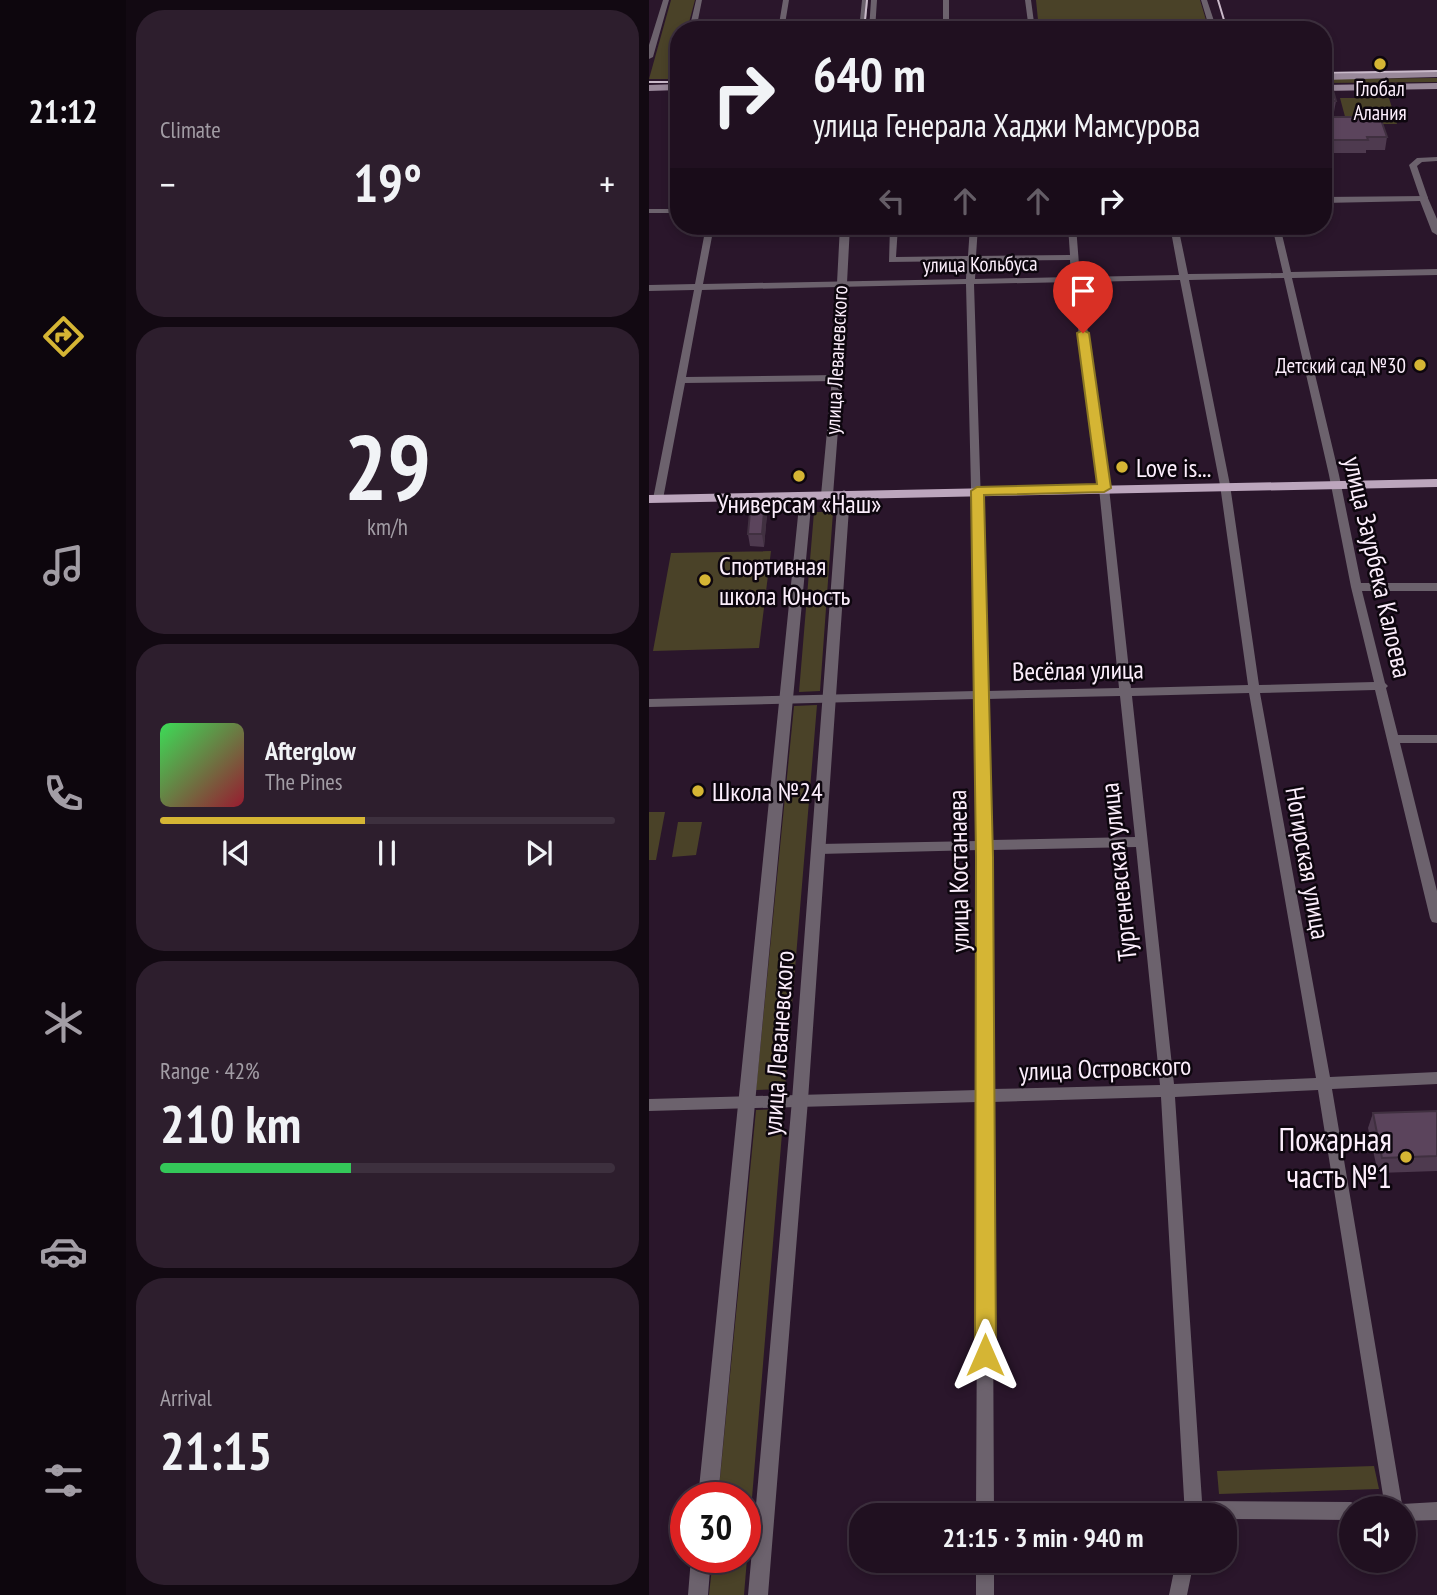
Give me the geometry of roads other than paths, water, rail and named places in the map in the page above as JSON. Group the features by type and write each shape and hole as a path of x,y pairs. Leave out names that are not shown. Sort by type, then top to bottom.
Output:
{"main road":[{"path":"1332,77 1437,74"},
{"path":"1332,88 1437,86"},
{"path":"649,88 670,87"},
{"path":"649,97 670,90"},
{"path":"654,499 1225,485 1437,483"}],"street":[{"path":"649,57 666,0"},
{"path":"694,21 699,0"},
{"path":"783,21 787,0"},
{"path":"863,21 865,0"},
{"path":"873,21 874,0"},
{"path":"946,0 946,21"},
{"path":"1028,0 1031,21"},
{"path":"1204,0 1211,21"},
{"path":"1437,159 1416,162 1414,169 1437,233"},
{"path":"1332,200 1424,198"},
{"path":"649,211 670,211"},
{"path":"654,499 682,380 708,235"},
{"name":"улица Леваневского","path":"827,495 837,378 844,235"},
{"path":"893,235 892,260 1075,257"},
{"name":"улица Костанаева","path":"973,235 970,281 984,845 985,1503"},
{"name":"Тургеневская улица","path":"1073,235 1076,280 1104,488 1167,1091 1193,1503"},
{"name":"Ногирская улица","path":"1176,235 1225,485 1254,690 1324,1083 1392,1496"},
{"name":"улица Заурбека Калоева","path":"1278,235 1336,484 1356,587 1437,918"},
{"name":"улица Кольбуса","path":"649,288 1076,280 1183,275 1437,272"},
{"path":"682,380 837,378"},
{"name":"улица Леваневского","path":"758,1595 800,1100 844,494"},
{"name":"улица Леваневского","path":"710,1482 806,496"},
{"path":"1356,587 1437,587"},
{"name":"Весёлая улица","path":"649,703 1382,686"},
{"path":"1394,739 1437,739"},
{"path":"819,849 1141,842"},
{"name":"улица Островского","path":"649,1105 1167,1091 1437,1078"},
{"path":"1237,1512 1339,1511"},
{"path":"1416,1512 1437,1511"},
{"path":"697,1595 699,1573"},
{"path":"985,1573 985,1595"},
{"path":"1178,1595 1183,1573"}],"tram line":[{"path":"865,21 867,0"},
{"path":"1218,0 1224,21"},
{"path":"1332,73 1437,71"},
{"path":"649,82 670,82"}],"place":[{"name":"Глобал Алания","path":"1380,64"},
{"name":"Детский сад №30","path":"1420,365"},
{"name":"Love is...","path":"1122,467"},
{"name":"Универсам «Наш»","path":"799,476"},
{"name":"Спортивная школа Юность","path":"705,580"},
{"name":"Школа №24","path":"698,791"},
{"name":"Пожарная часть №1","path":"1406,1157"}]}
